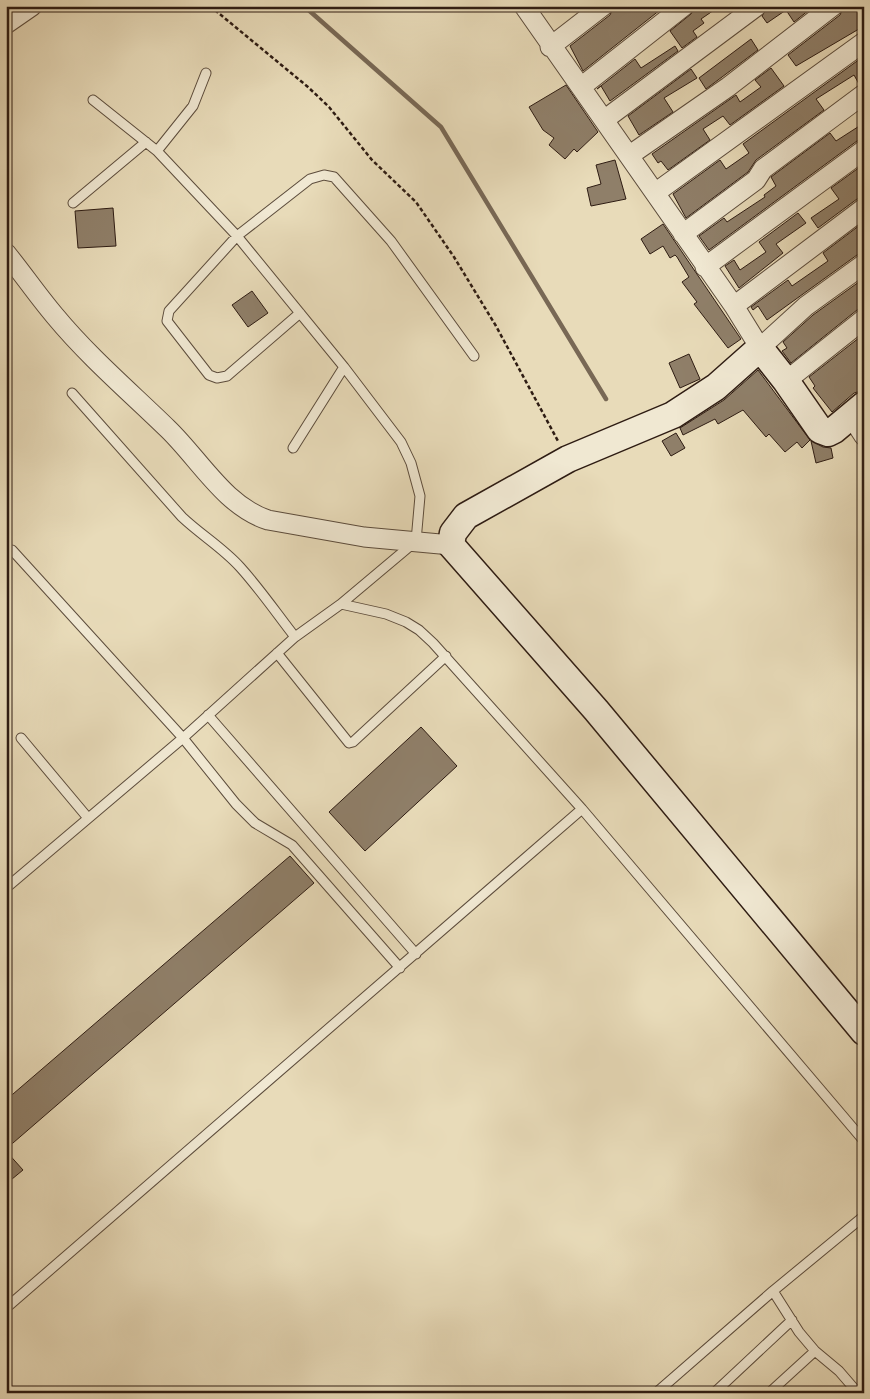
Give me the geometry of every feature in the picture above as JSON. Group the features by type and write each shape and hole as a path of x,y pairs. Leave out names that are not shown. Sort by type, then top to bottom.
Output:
{"street":[{"path":"6,24 32,6"},
{"path":"524,6 550,47 630,155 705,267 734,306 760,348 820,430 828,433 859,419"},
{"path":"550,47 603,6"},
{"path":"580,87 684,6"},
{"path":"604,120 669,74 757,6"},
{"path":"630,155 728,87 833,6"},
{"path":"655,192 864,42"},
{"path":"683,234 756,180 763,169 864,94"},
{"path":"705,267 864,150"},
{"path":"734,306 864,208"},
{"path":"6,253 55,316 89,354 140,405 168,429 230,497 253,515 268,520 364,537 451,545 596,710 864,1032"},
{"path":"451,545 453,533 466,516 587,451 673,415 716,387 806,306 864,264"},
{"path":"786,381 864,319"}],"lane":[{"path":"156,152 193,106 206,73"},
{"path":"6,888 183,738 295,637 341,604 416,542 420,496 411,463 401,442 344,367 237,236 146,142 93,100"},
{"path":"73,203 146,142"},
{"path":"300,313 227,376 217,378 209,375 167,321 169,312 237,236 310,179 324,175 334,177 390,241 474,356"},
{"path":"293,448 344,367"},
{"path":"72,393 182,517 196,530 209,537 240,568 295,637"},
{"path":"6,542 9,553 183,738 236,804 255,823 292,845 400,968"},
{"path":"341,604 386,614 406,622 420,630 446,656 582,809 864,1141"},
{"path":"277,653 349,744 446,656"},
{"path":"208,716 416,954"},
{"path":"21,738 88,818"},
{"path":"6,1308 582,809"},
{"path":"656,1393 773,1290 864,1216"},
{"path":"773,1290 815,1351 840,1370 858,1393"},
{"path":"714,1393 792,1320"},
{"path":"769,1393 815,1351"}],"path":[{"path":"210,6 308,87 329,107 372,160 416,202 454,257 496,326 587,451"}],"building":[{"path":"614,6 665,6 583,71 570,46 610,15"},
{"path":"695,6 720,6 701,19 704,23 693,31 697,37 682,48 670,31 691,14"},
{"path":"768,6 814,6 794,22 786,10 767,23 762,16"},
{"path":"844,6 864,6 864,26 796,66 788,55 840,15"},
{"path":"751,39 758,50 706,89 699,78"},
{"path":"675,46 678,51 610,101 601,86 597,89 635,59 641,68"},
{"path":"864,56 864,83 859,84 854,75 816,99 824,110 756,160 748,172 686,218 673,194 720,160 726,169 749,153 743,144"},
{"path":"771,68 784,86 730,125 723,116 703,129 710,140 668,170 661,161 658,163 652,154 736,95 740,102 761,87 755,80"},
{"path":"691,69 697,78 664,98 673,112 639,135 628,116"},
{"path":"566,85 598,132 577,152 574,149 565,159 549,145 554,138 543,130 529,107"},
{"path":"864,123 864,139 857,141 709,250 699,236 724,218 727,222 765,197 764,195 776,186 771,177 830,133 836,141"},
{"path":"615,160 626,199 591,206 587,188 601,184 596,165"},
{"path":"864,164 864,197 857,199 818,228 811,218 839,199 831,188"},
{"path":"113,208 116,246 78,248 75,211"},
{"path":"798,213 806,223 776,244 783,253 739,288 725,266 734,260 740,270 766,252 759,242"},
{"path":"864,222 864,253 857,255 767,320 758,306 753,310 751,307 788,280 792,286 828,261 823,253"},
{"path":"663,224 741,339 728,348 694,304 697,302 682,282 689,277 677,257 675,255 670,258 663,246 650,254 641,239"},
{"path":"863,279 864,308 857,310 791,363 782,351 787,348 783,342 813,315"},
{"path":"252,291 268,313 248,327 232,305"},
{"path":"864,334 864,390 854,393 832,412 813,388 815,386 809,377"},
{"path":"689,354 700,379 680,388 669,363"},
{"path":"758,370 810,440 802,448 797,442 785,452 769,434 766,437 743,410 718,424 715,419 683,435 680,428 724,400"},
{"path":"676,433 685,448 671,456 662,441"},
{"path":"811,441 823,447 831,448 833,458 816,463"},
{"path":"421,727 457,766 365,851 329,812"},
{"path":"290,856 314,883 6,1149 6,1100"},
{"path":"6,1151 23,1170 6,1184"}],"waterway":[{"path":"304,6 441,127 606,399"}]}
